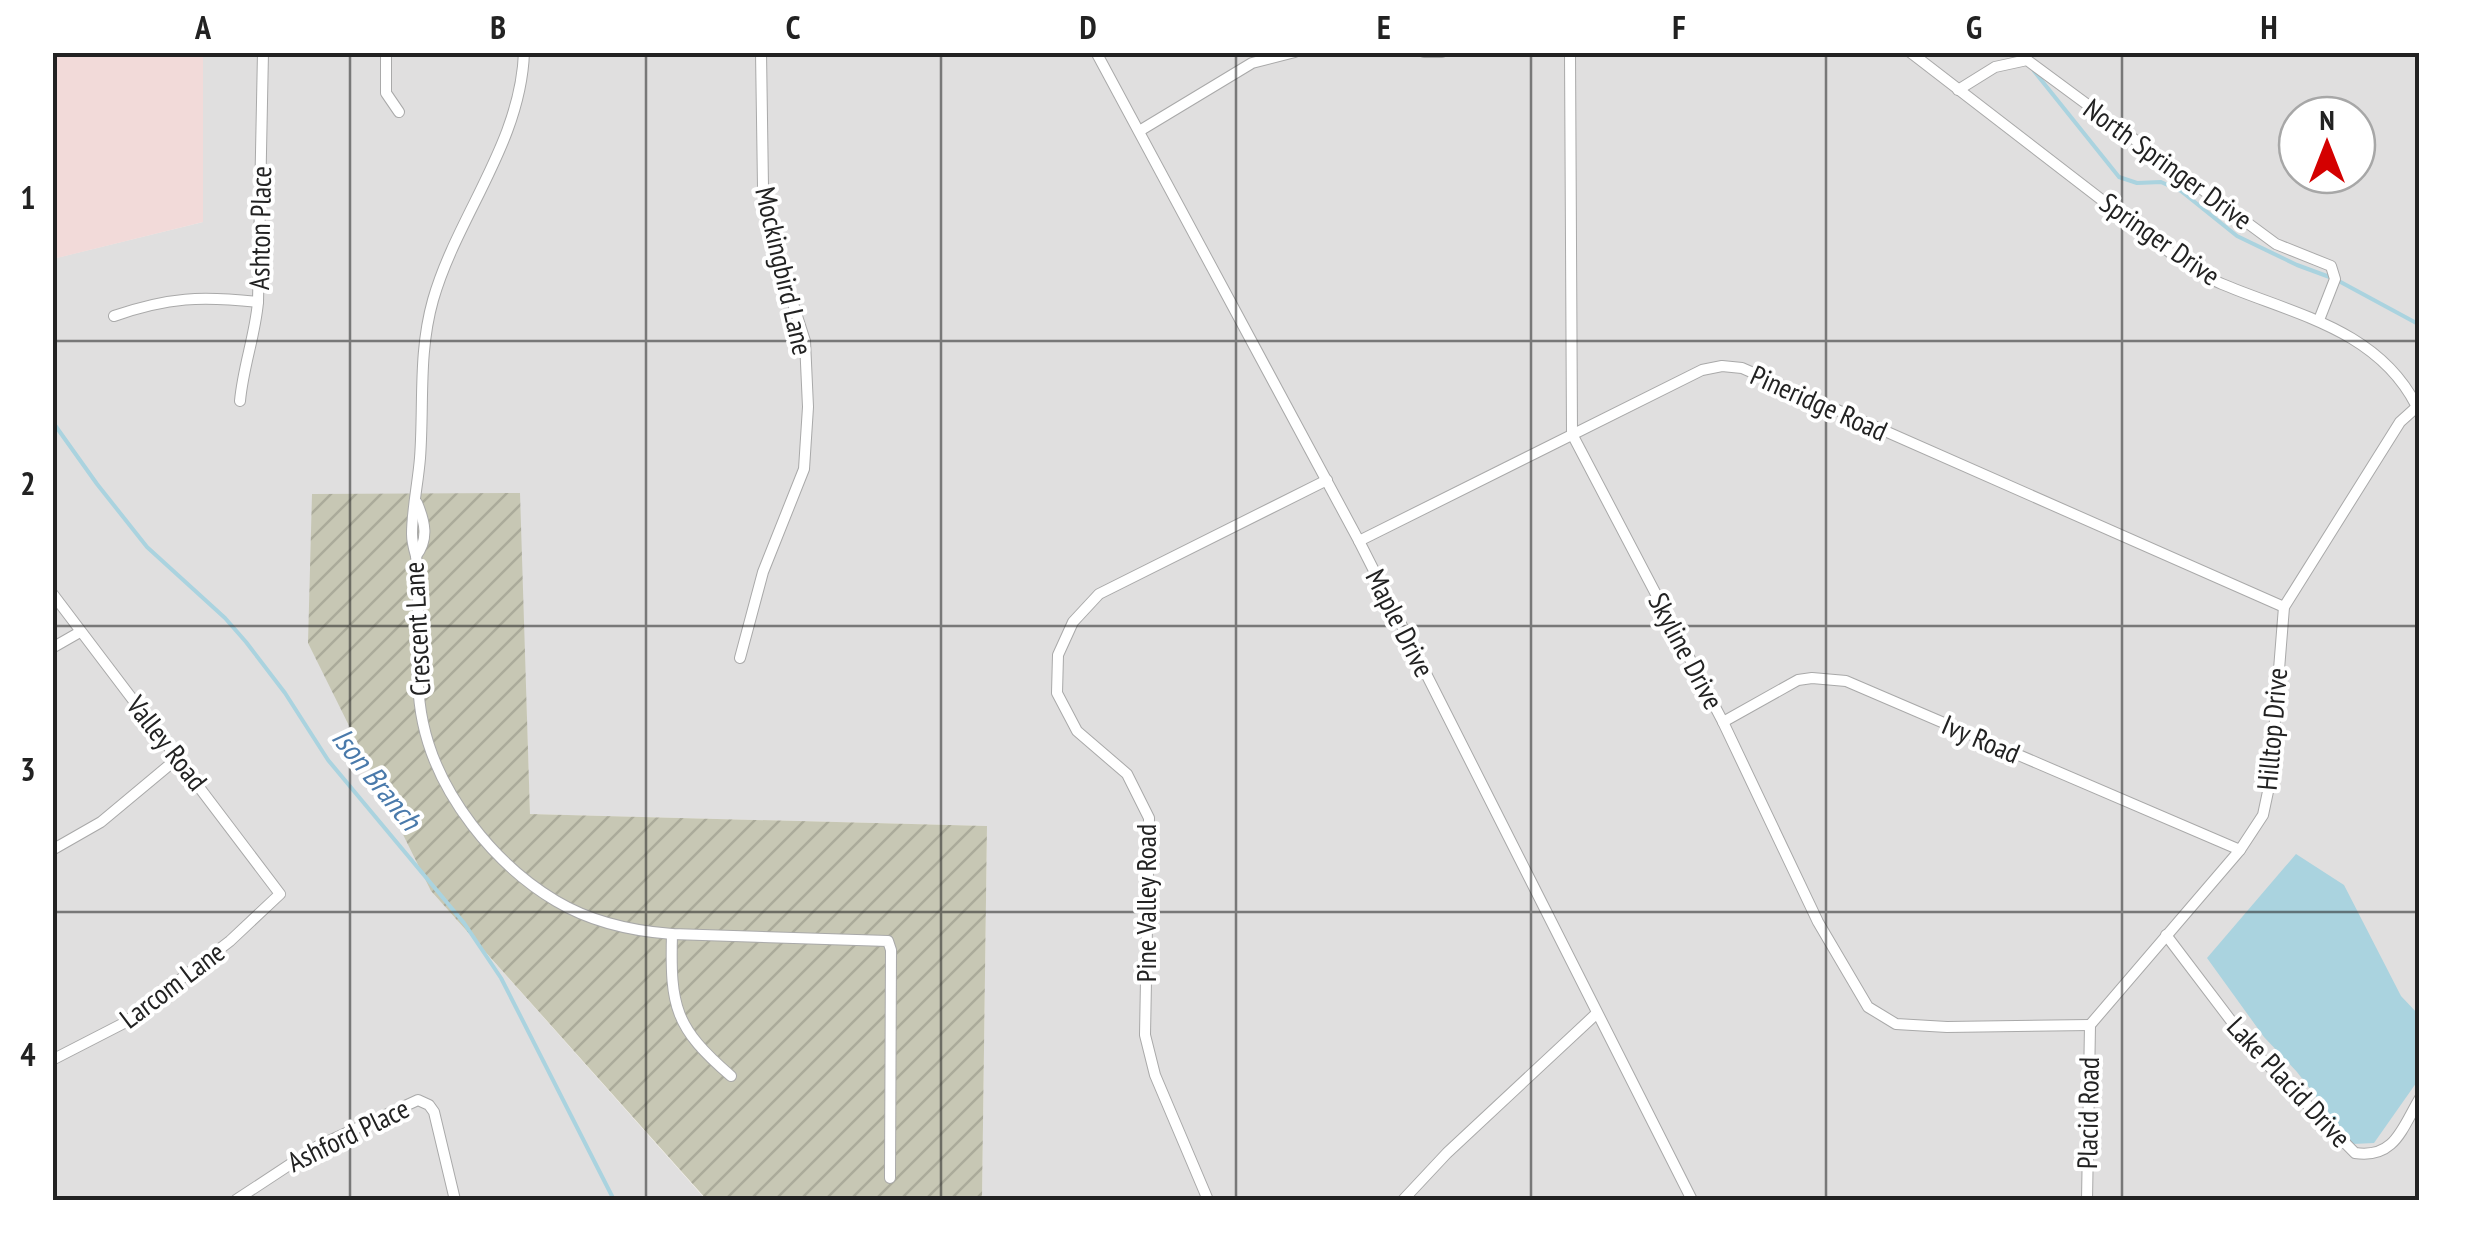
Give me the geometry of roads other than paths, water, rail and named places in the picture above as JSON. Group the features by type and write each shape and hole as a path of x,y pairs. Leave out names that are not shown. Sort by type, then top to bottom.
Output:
{"street":[{"name":"Ashton Place","path":"240,401 243,370 256,336 263,52"},
{"path":"386,52 386,93 399,112"},
{"name":"Crescent Lane","path":"524,52 513,116 447,260 424,334 417,502 412,534 416,556 418,688 423,724 434,758 460,808 482,837 556,901 637,932 888,942 890,1178"},
{"name":"Mockingbird Lane","path":"740,658 763,572 804,469 808,406 804,342 774,244 763,187 762,52"},
{"name":"Maple Drive","path":"1096,52 1360,541 1692,1200"},
{"path":"1141,130 1267,55 1295,52"},
{"path":"1424,52 1442,52"},
{"name":"Skyline Drive","path":"1570,52 1572,434 1723,722 1818,922 1868,1007 1896,1024 2090,1025"},
{"name":"Springer Drive","path":"1910,52 2180,261 2217,282 2318,320 2370,350 2418,404"},
{"name":"North Springer Drive","path":"1958,90 1995,67 2027,60 2276,244 2331,266 2335,279 2318,320"},
{"path":"114,316 158,301 208,297 258,302"},
{"name":"Pineridge Road","path":"1360,541 1702,370 1722,366 1742,368 2284,608"},
{"name":"Hilltop Drive","path":"2090,1025 2240,850 2263,815 2270,782 2284,608 2376,457 2418,404"},
{"name":"Pine Valley Road","path":"1208,1200 1154,1075 1145,1035 1149,818 1126,774 1078,731 1057,693 1058,656 1073,622 1099,594 1327,480"},
{"name":"Valley Road","path":"52,593 280,894"},
{"path":"52,648 80,632"},
{"name":"Ivy Road","path":"1723,722 1798,680 1846,681 2240,850"},
{"path":"52,850 101,822 179,757"},
{"name":"Larcom Lane","path":"52,1060 124,1023 230,941 280,894"},
{"path":"672,934 674,1005 702,1051 732,1076"},
{"name":"Lake Placid Drive","path":"2166,935 2254,1051 2355,1153 2373,1156 2386,1150 2420,1098"},
{"path":"1403,1200 1596,1014"},
{"name":"Placid Road","path":"2087,1200 2090,1025"},
{"name":"Ashford Place","path":"236,1200 318,1146 418,1100 434,1112 455,1200"}],"water":[{"path":"2296,854 2344,885 2401,996 2419,1015 2419,1079 2374,1143 2353,1144 2264,1037 2207,958"}],"waterway":[{"path":"2034,71 2119,177 2137,183 2161,182 2181,191 2237,236 2335,279 2420,325"},
{"name":"Ison Branch","path":"52,421 147,547 246,642 328,760 464,923 501,978 614,1200"}]}
